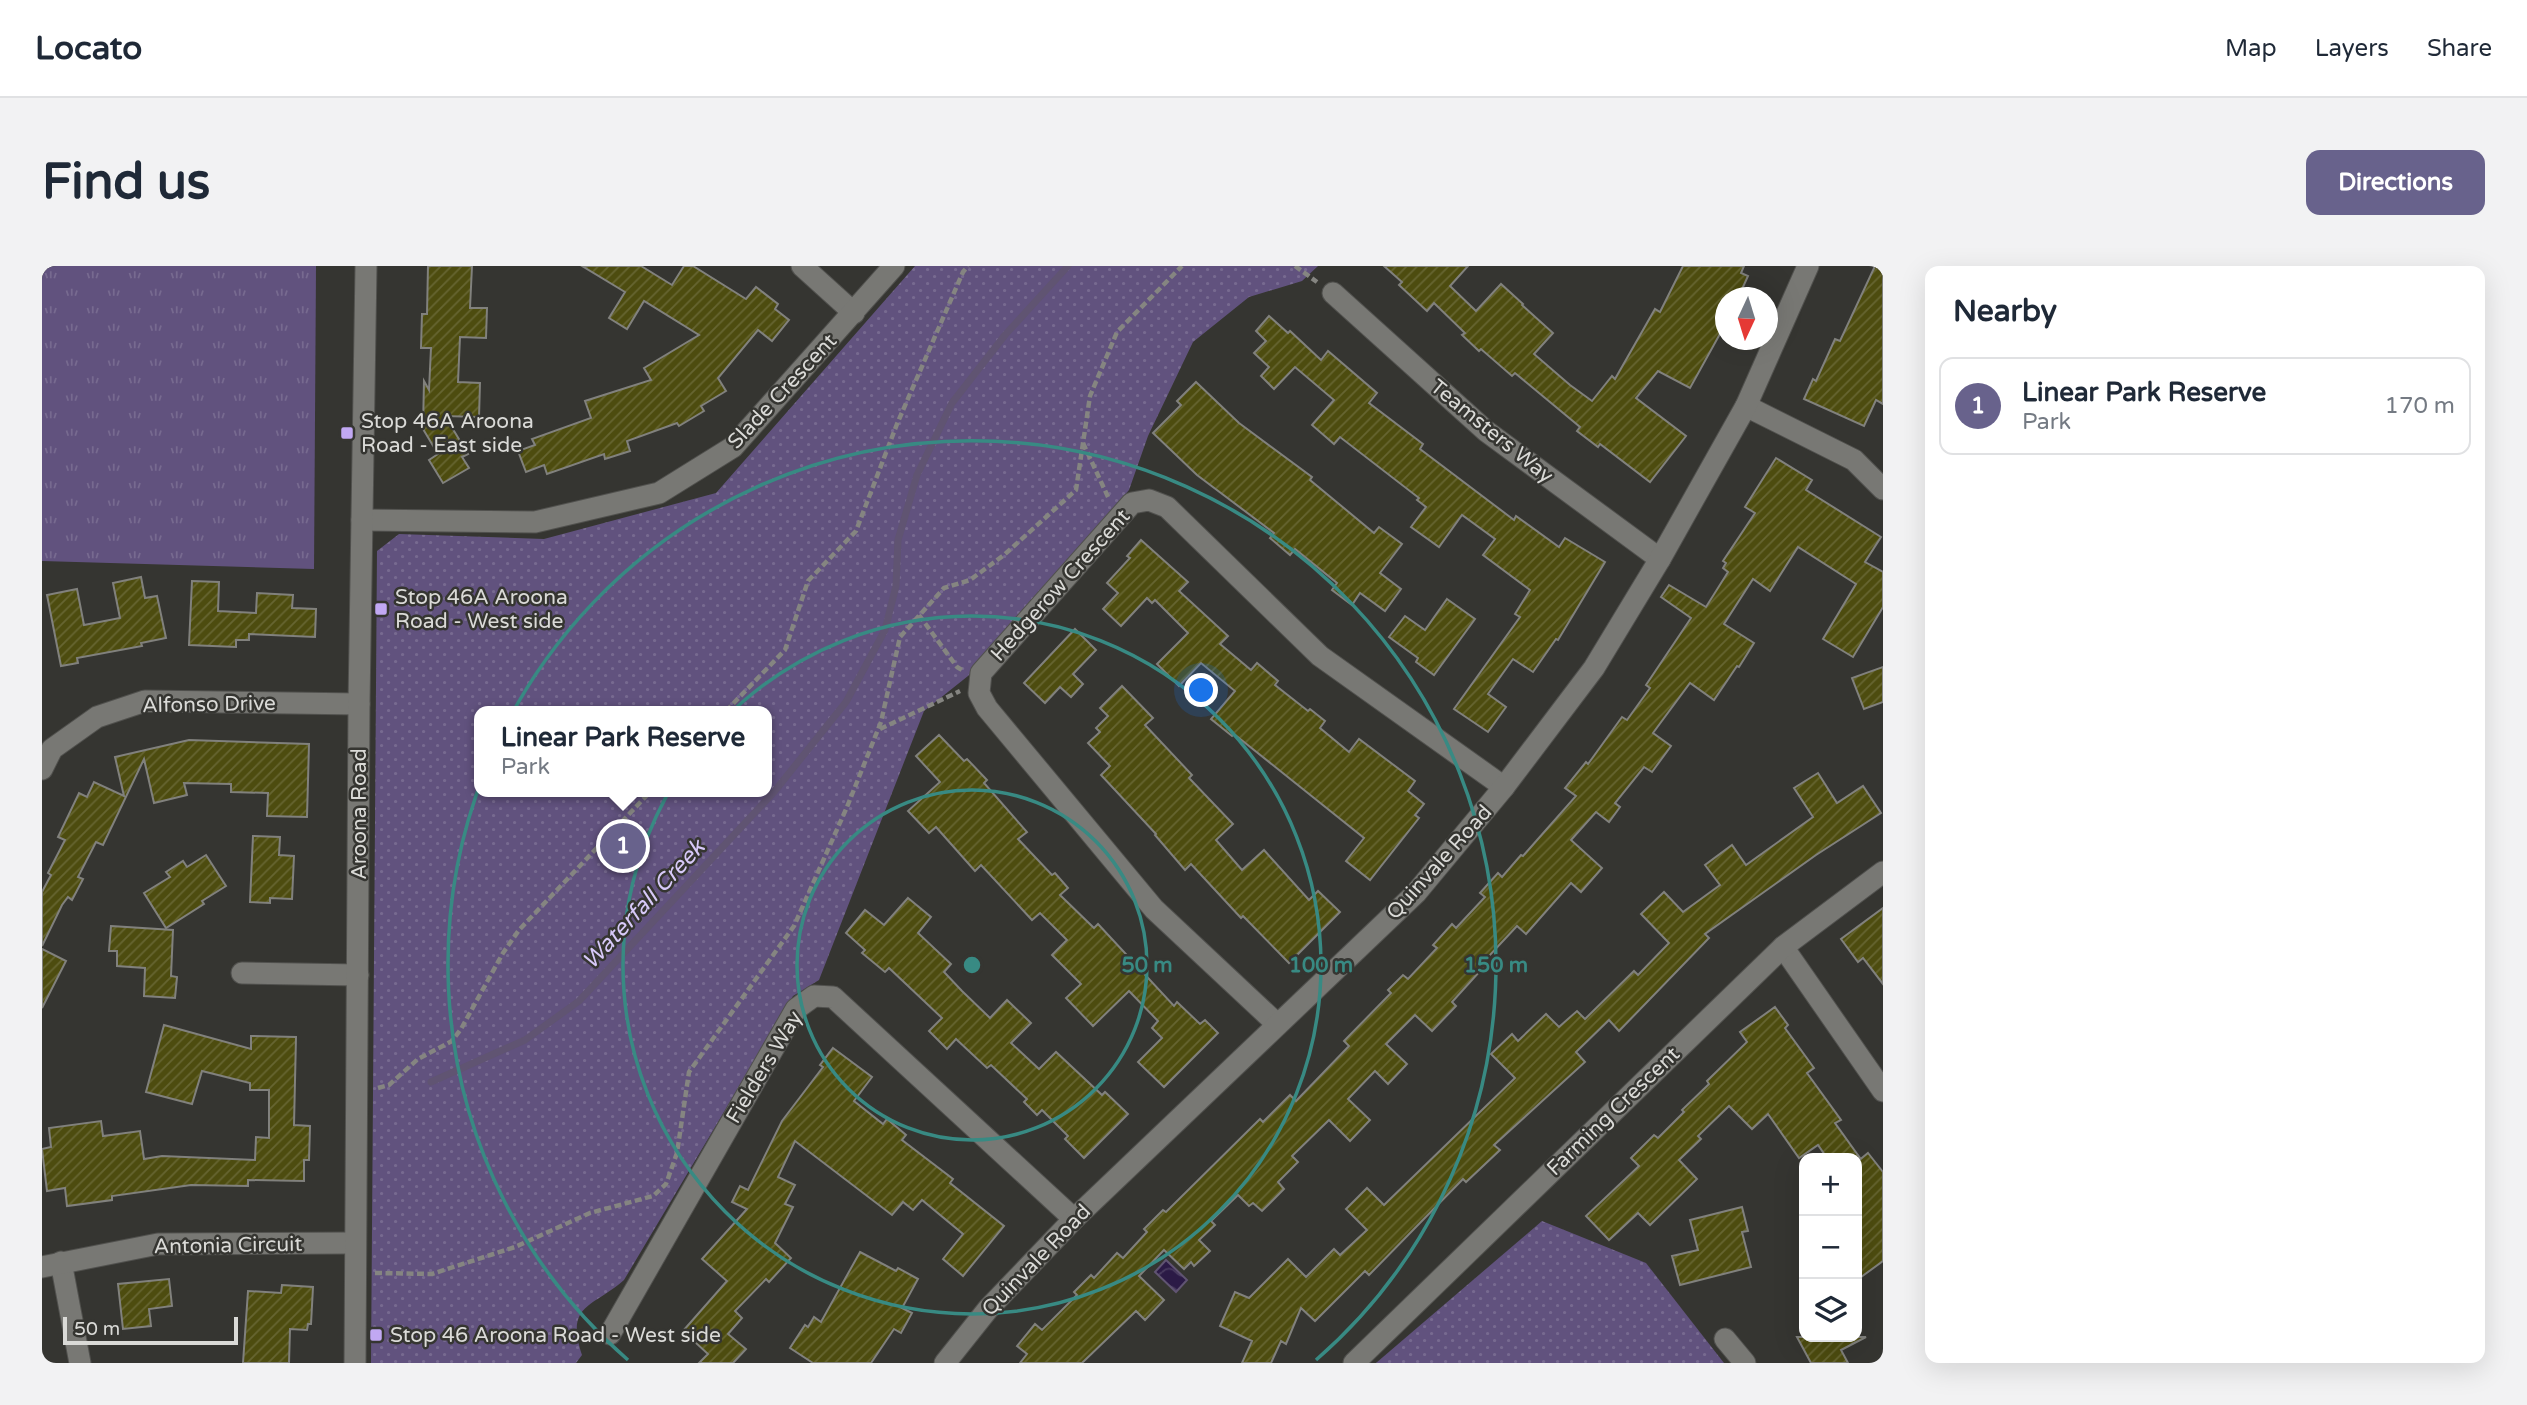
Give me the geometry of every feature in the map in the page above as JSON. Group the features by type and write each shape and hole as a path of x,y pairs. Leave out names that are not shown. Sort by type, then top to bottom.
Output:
{"street":[{"name":"Aroona Road","path":"355,1363 359,704 366,266"},
{"path":"802,266 853,313"},
{"name":"Slade Crescent","path":"362,520 535,522 659,493 733,447 894,266"},
{"name":"Quinvale Road","path":"944,1363 988,1308 1074,1219 1416,893 1504,787 1594,668 1660,559 1746,406 1808,266"},
{"name":"Teamsters Way","path":"1333,293 1486,431 1660,559"},
{"path":"1746,406 1854,460 1883,489"},
{"name":"Hedgerow Crescent","path":"1278,1024 1154,909 987,708 979,693 981,673 1132,503 1149,500 1167,507 1320,656 1504,787"},
{"name":"Alfonso Drive","path":"42,769 52,749 97,717 145,701 359,704"},
{"name":"Farming Crescent","path":"1354,1363 1783,947 1883,872"},
{"path":"1783,947 1883,1091"},
{"path":"242,973 359,975"},
{"name":"Fielders Way","path":"610,1334 796,1009 814,996 832,997 1074,1219"},
{"name":"Antonia Circuit","path":"80,1363 51,1264 158,1244 355,1243"},
{"path":"1725,1339 1745,1363"}],"path":[{"path":"731,706 785,650 808,581 856,531 914,386 968,266"},
{"path":"355,1272 432,1274 515,1247 590,1213 653,1196 666,1184 677,1153 689,1072 794,926 848,807 878,730 900,637 944,588 970,580 1004,555 1076,490 1090,396 1117,332 1182,266"},
{"path":"1082,443 1119,519"},
{"path":"919,615 957,667 980,682"},
{"path":"878,730 980,682"},
{"path":"357,1095 388,1085 418,1059 452,1041 519,930 645,797"}],"green space":[{"path":"42,266 316,266 314,569 42,561"},
{"path":"915,266 1318,266 1302,281 1249,297 1193,342 1148,436 1129,490 968,676 924,711 819,980 793,996 624,1280 579,1316 577,1326 582,1355 576,1363 371,1363 377,551 399,534 544,539 716,493"},
{"path":"1542,1221 1646,1263 1724,1363 1376,1363"}],"water":[{"path":"1166,1260 1187,1280 1176,1292 1155,1272"}],"building":[{"path":"428,266 472,266 470,308 487,308 486,338 460,337 458,382 480,383 479,417 445,416 468,454 462,457 469,468 443,483 429,460 438,454 423,429 424,381 429,390 431,348 421,348 422,314 427,314"},
{"path":"582,266 641,266 672,285 684,266 693,266 746,299 756,287 778,304 775,309 789,320 772,341 758,330 718,378 726,391 701,406 704,411 679,426 677,423 627,441 630,451 605,459 604,454 547,474 544,465 526,472 518,451 535,445 532,439 591,418 585,401 651,380 644,368 699,335 644,301 627,329 609,318 625,292"},
{"path":"1384,266 1468,266 1450,286 1476,311 1501,284 1553,333 1534,354 1592,401 1612,376 1615,379 1655,309 1660,312 1683,266 1744,266 1741,273 1748,276 1743,287 1715,287 1715,343 1690,388 1658,371 1636,398 1686,436 1650,482 1600,444 1598,447 1577,431 1580,427 1515,373 1512,376 1481,349 1479,351 1434,303 1427,311 1399,285 1402,282"},
{"path":"1875,266 1883,266 1883,404 1876,400 1864,426 1804,399 1813,379 1816,381 1835,339 1840,341"},
{"path":"1269,316 1288,333 1290,331 1321,360 1328,351 1377,393 1369,403 1423,444 1420,449 1514,520 1516,516 1559,547 1565,538 1605,562 1558,640 1556,639 1533,672 1513,659 1488,694 1506,707 1488,732 1454,709 1520,617 1515,614 1530,590 1483,555 1495,539 1462,515 1439,547 1411,527 1426,507 1417,500 1419,498 1340,437 1334,444 1312,425 1334,400 1295,367 1274,389 1261,376 1269,367 1254,353 1266,341 1256,331"},
{"path":"1196,382 1239,423 1312,477 1310,480 1374,533 1379,527 1402,544 1380,573 1401,589 1385,611 1360,593 1352,605 1332,590 1337,583 1295,549 1290,555 1270,538 1274,533 1197,475 1153,433 1181,405 1177,401"},
{"path":"1776,458 1812,480 1806,490 1881,537 1865,562 1883,572 1883,607 1853,657 1823,639 1856,584 1798,547 1770,591 1753,579 1724,624 1754,643 1739,667 1737,666 1714,700 1690,683 1653,733 1671,746 1652,772 1644,767 1615,803 1620,807 1609,822 1596,812 1571,840 1602,868 1581,892 1571,883 1526,934 1517,926 1488,957 1491,959 1452,1002 1456,1006 1432,1031 1415,1015 1386,1044 1407,1064 1388,1084 1375,1071 1348,1099 1370,1120 1350,1141 1329,1120 1292,1156 1298,1162 1278,1182 1284,1189 1262,1211 1253,1203 1249,1206 1238,1195 1211,1221 1215,1225 1199,1240 1210,1251 1194,1266 1191,1262 1184,1269 1164,1250 1139,1276 1164,1300 1145,1320 1136,1311 1082,1363 1020,1363 1027,1354 1017,1346 1035,1324 1042,1330 1077,1295 1074,1292 1091,1275 1094,1278 1117,1253 1123,1258 1147,1232 1144,1229 1163,1210 1166,1212 1260,1119 1263,1122 1290,1095 1296,1101 1349,1046 1344,1041 1391,993 1388,990 1403,975 1408,979 1437,948 1433,945 1452,924 1456,928 1485,897 1480,893 1498,873 1502,877 1576,796 1565,788 1586,762 1588,764 1622,717 1627,720 1650,688 1646,685 1691,618 1661,597 1669,585 1706,607 1728,572 1723,568 1726,563 1723,561 1755,513 1745,507"},
{"path":"1141,540 1188,582 1179,591 1228,636 1220,644 1251,670 1257,663 1278,681 1275,685 1325,721 1320,728 1349,752 1359,739 1415,781 1408,791 1424,804 1415,815 1419,818 1370,880 1346,861 1364,838 1234,734 1232,736 1211,719 1235,691 1201,663 1179,686 1157,664 1188,633 1155,600 1152,603 1147,598 1121,626 1103,609 1118,593 1107,583 1130,558 1127,556"},
{"path":"141,577 145,598 157,596 166,638 141,643 142,646 77,658 78,663 61,666 47,595 77,589 84,625 120,618 113,583"},
{"path":"192,581 219,582 218,611 256,613 257,593 293,595 292,608 316,609 315,637 249,634 249,640 236,640 236,647 189,645"},
{"path":"1447,599 1475,619 1434,675 1416,662 1418,658 1389,637 1405,616 1425,630"},
{"path":"1075,629 1096,650 1073,674 1083,684 1071,697 1060,687 1045,703 1024,683"},
{"path":"1883,667 1883,702 1864,709 1852,678"},
{"path":"1122,686 1153,718 1145,725 1192,775 1189,778 1233,824 1216,840 1242,870 1264,850 1309,900 1318,891 1340,912 1289,963 1243,916 1241,918 1191,864 1185,870 1156,834 1101,775 1110,766 1088,743 1100,732 1096,728 1108,716 1100,708"},
{"path":"939,735 987,780 984,783 1027,832 1018,839 1068,888 1060,895 1094,928 1098,924 1174,1006 1177,1002 1200,1024 1205,1020 1218,1033 1164,1087 1138,1062 1162,1038 1152,1028 1158,1021 1129,991 1093,1026 1066,998 1081,984 1052,955 1067,940 1040,913 1032,920 981,865 975,871 936,827 929,833 908,811 940,782 916,756"},
{"path":"189,740 309,744 307,817 267,816 268,793 231,792 231,784 184,783 187,795 154,803 144,759 103,845 96,842 78,877 83,879 72,900 68,897 62,905 42,946 42,892 51,875 48,873 65,840 58,837 79,793 87,797 94,782 124,796 115,757"},
{"path":"1818,773 1837,803 1863,786 1881,813 1816,855 1705,934 1709,938 1619,1031 1609,1020 1576,1052 1585,1062 1494,1145 1500,1150 1466,1182 1463,1179 1369,1275 1365,1271 1315,1321 1301,1308 1286,1344 1281,1341 1271,1363 1242,1363 1252,1341 1220,1326 1235,1292 1249,1298 1288,1259 1306,1277 1334,1249 1340,1255 1367,1230 1346,1209 1367,1188 1384,1205 1515,1078 1491,1054 1512,1034 1518,1041 1546,1014 1559,1027 1577,1011 1585,1019 1634,971 1638,975 1669,943 1641,914 1664,892 1683,912 1720,885 1705,865 1732,845 1746,865 1813,817 1794,788"},
{"path":"253,836 280,837 279,855 294,856 292,899 270,898 270,903 250,902"},
{"path":"206,855 226,886 202,901 204,904 166,928 144,893 170,877 166,872 183,861 187,867"},
{"path":"908,898 931,917 918,933 951,964 944,972 962,991 990,1018 1007,1000 1031,1023 1011,1043 1039,1069 1056,1052 1102,1095 1105,1092 1128,1114 1084,1158 1065,1139 1068,1136 1042,1110 1037,1115 1024,1102 1027,1099 991,1065 987,1068 956,1039 947,1049 929,1031 942,1018 889,968 885,972 862,953 865,950 846,933 865,910 884,925"},
{"path":"1883,908 1883,984 1863,958 1858,962 1841,939"},
{"path":"111,926 173,930 171,976 177,977 175,998 144,996 145,968 117,966 117,951 109,951"},
{"path":"42,949 66,961 42,1008"},
{"path":"1775,1007 1788,1025 1785,1028 1814,1068 1807,1073 1841,1120 1835,1123 1856,1153 1824,1153 1818,1145 1806,1153 1799,1153 1799,1158 1768,1114 1752,1129 1729,1106 1698,1136 1701,1139 1679,1160 1697,1179 1650,1225 1638,1213 1609,1240 1586,1216 1639,1166 1631,1158 1654,1135 1658,1138 1684,1112 1682,1110 1709,1084 1707,1081 1747,1042 1740,1032"},
{"path":"164,1025 251,1049 251,1036 296,1037 294,1125 310,1126 309,1160 304,1160 304,1181 248,1180 248,1186 191,1185 112,1196 112,1200 67,1206 65,1188 47,1191 42,1149 51,1147 49,1128 101,1121 103,1136 140,1131 144,1159 162,1156 255,1160 256,1137 269,1138 269,1090 250,1090 250,1083 202,1071 192,1104 146,1092"},
{"path":"833,1048 872,1077 854,1101 883,1124 887,1119 906,1135 902,1140 953,1179 950,1183 1004,1226 963,1276 943,1259 963,1234 922,1200 913,1210 903,1202 892,1215 795,1141 778,1177 795,1185 785,1204 793,1207 775,1243 791,1258 769,1282 766,1279 735,1311 742,1318 728,1334 746,1349 733,1363 699,1363 708,1354 683,1331 727,1281 702,1259 747,1209 732,1202 740,1186 748,1190 782,1121 823,1067 820,1065"},
{"path":"1868,1153 1883,1172 1883,1261 1862,1276 1862,1216 1862,1158"},
{"path":"1742,1207 1748,1231 1742,1232 1751,1267 1680,1285 1672,1256 1698,1250 1690,1220"},
{"path":"860,1252 918,1279 902,1308 912,1313 901,1333 894,1329 871,1363 813,1363 790,1348 805,1325 808,1327 814,1317 821,1322"},
{"path":"169,1279 172,1306 149,1309 151,1326 123,1329 118,1284"},
{"path":"282,1285 313,1287 311,1324 308,1324 307,1330 290,1329 289,1363 243,1363 248,1291 281,1293"},
{"path":"1800,1342 1856,1342 1841,1350 1848,1363 1811,1363"}],"waterway":[{"name":"Waterfall Creek","path":"772,794 846,702 885,630 896,586 898,540 917,475 952,403 1005,335 1068,266"},
{"name":"Waterfall Creek","path":"431,1082 525,1040 579,1001 769,797"}],"place":[{"name":"Stop 46A Aroona Road - East side","path":"347,433"},
{"name":"Stop 46A Aroona Road - West side","path":"381,609"},
{"name":"Linear Park Reserve","path":"623,846"},
{"name":"Stop 46 Aroona Road - West side","path":"376,1335"}]}
